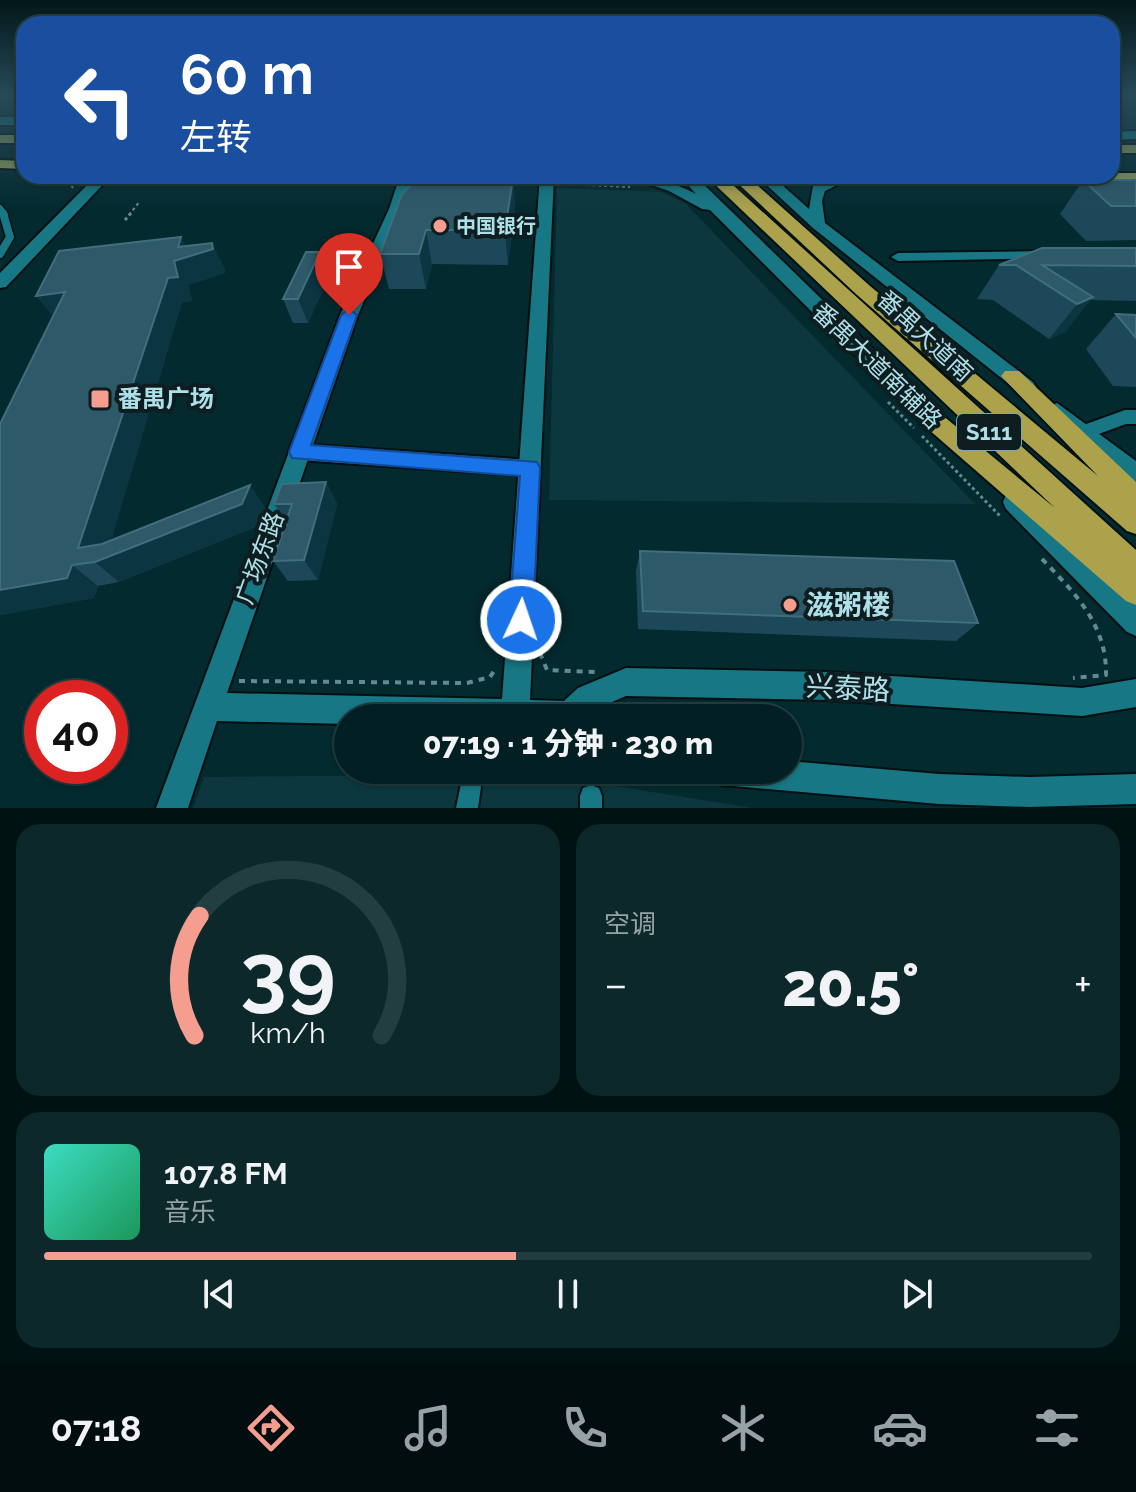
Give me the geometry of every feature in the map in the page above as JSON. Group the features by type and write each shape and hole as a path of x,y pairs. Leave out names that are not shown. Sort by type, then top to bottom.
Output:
{"highway":[{"name":"番禺大道南","path":"723,184 852,293 1136,523"},
{"name":"番禺大道南","path":"746,184 852,293 1136,567"},
{"path":"1012,376 1136,498"},
{"path":"928,416 1136,592"}],"street":[{"path":"0,283 96,184"},
{"name":"广场东路","path":"172,808 349,315 404,184"},
{"path":"516,704 546,184"},
{"path":"649,184 674,188 721,213"},
{"name":"番禺大道南辅路","path":"694,184 1136,623"},
{"path":"773,184 818,225 1136,473"},
{"path":"818,225 815,201 818,189 828,184"},
{"path":"898,257 1057,254"},
{"path":"1085,432 1125,417 1136,417"},
{"path":"299,452 530,468"},
{"name":"兴泰路","path":"582,704 588,698 626,682 828,686 1082,702 1136,693"},
{"name":"兴泰路","path":"206,707 334,710"},
{"path":"802,777 1035,800 1136,789"}],"lane":[{"path":"0,208 6,217 10,237 0,254"}],"path":[{"path":"125,220 140,201"},
{"path":"884,397 1006,522"},
{"path":"1039,556 1072,590 1099,628 1108,659 1106,675 1064,679"},
{"path":"538,646 547,670 604,672"},
{"path":"239,681 467,683 490,677 499,664"}],"shaded area":[{"path":"557,188 661,192 686,204 975,504 549,500"},
{"path":"334,776 334,784 603,784 753,808 193,808 204,777"}],"building":[{"path":"1120,180 1136,180 1136,206 1111,206 1087,184 1120,184"},
{"path":"412,184 512,184 505,230 426,230 419,254 380,254 402,194"},
{"name":"番禺广场","path":"181,237 178,247 212,243 213,249 174,261 178,277 168,278 78,548 102,544 250,485 242,504 95,562 72,565 67,578 0,590 0,424 65,292 36,296 59,251"},
{"path":"1042,248 1136,248 1136,266 1042,265 1093,297 1077,304 1016,265 999,265"},
{"path":"306,252 320,252 298,299 283,299"},
{"path":"1116,314 1136,315 1136,338"},
{"path":"326,482 304,560 273,561 292,504 274,504 282,484"},
{"name":"滋粥楼","path":"640,551 954,561 978,623 643,611"}],"place":[{"name":"中国银行","path":"440,226"},
{"name":"番禺广场","path":"100,399"},
{"name":"滋粥楼","path":"790,605"}],"route":[{"path":"349,315 299,452 530,468 521,620"}]}
